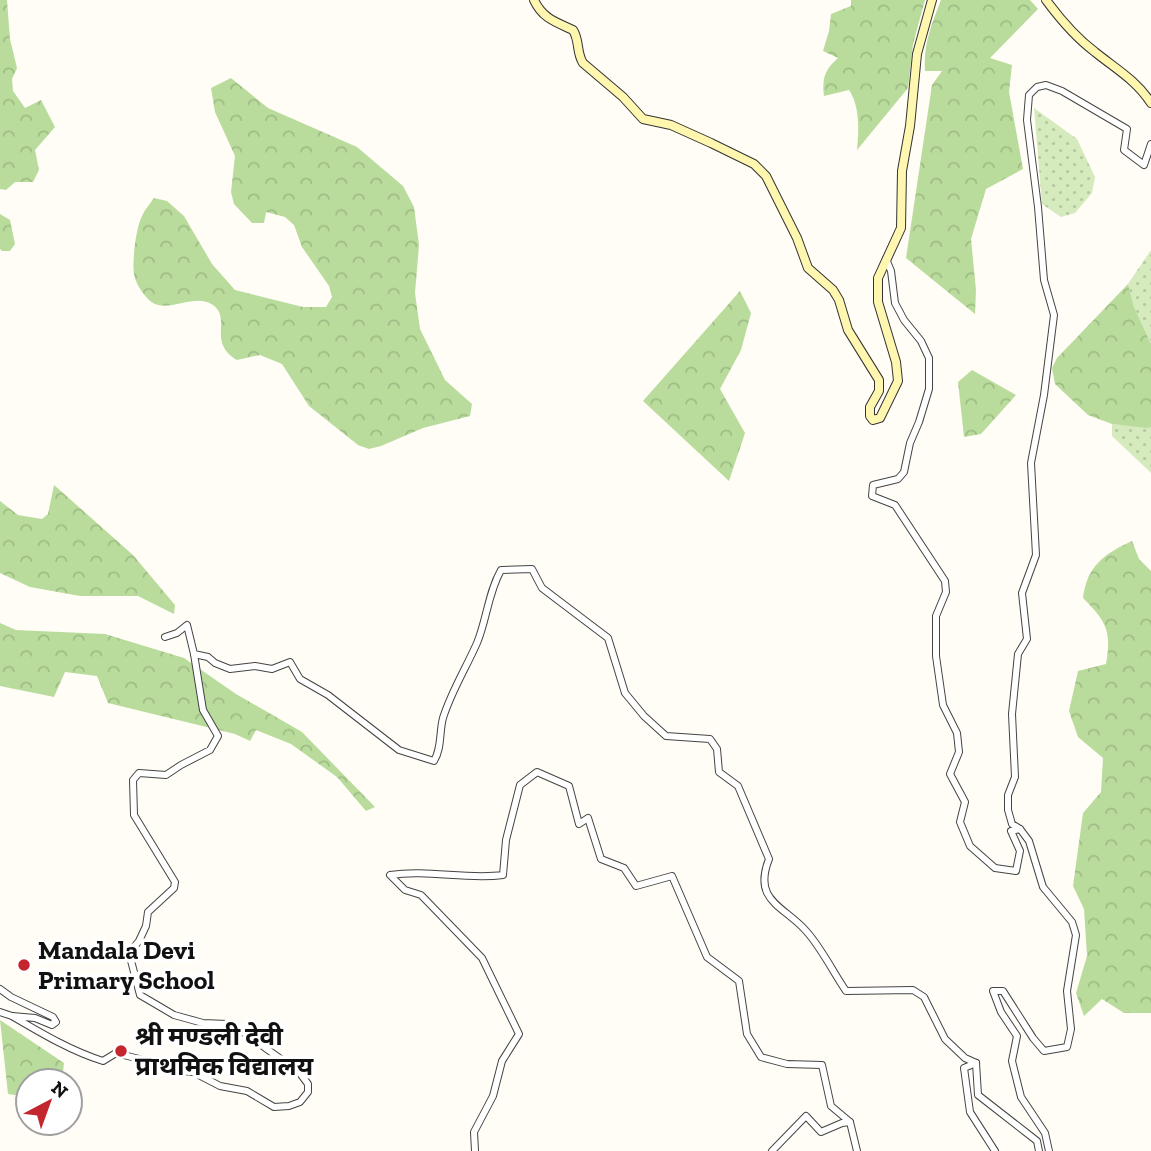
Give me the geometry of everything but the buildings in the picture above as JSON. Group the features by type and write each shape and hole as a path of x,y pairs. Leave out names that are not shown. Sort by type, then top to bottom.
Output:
{"main road":[{"path":"534,0 539,10 550,20 573,30 583,63 624,97 638,116 671,125 711,143 754,164 766,176 797,238 808,268 833,290 839,300 848,330 879,380 879,391 870,407 873,420 880,418 898,381 896,362 878,302 878,278 901,228 902,171 917,54 932,0"},
{"path":"1045,0 1065,25 1095,53 1141,87 1151,103"}],"street":[{"path":"1049,1151 1045,1133 1021,1097 1012,1061 1017,1036 1001,1012 993,991 1003,991 1044,1051 1067,1047 1071,1029 1067,991 1076,935 1072,922 1043,887 1029,841 1020,829 1012,824 1008,810 1008,794 1015,777 1012,714 1018,654 1027,639 1022,593 1036,555 1031,463 1044,395 1054,314 1044,280 1027,120 1029,95 1037,87 1046,85 1062,91 1127,129 1124,150 1151,169"},
{"path":"1144,165 1151,144"},
{"path":"886,257 891,271 895,303 904,320 921,341 929,358 929,388 910,443 904,472 898,479 873,485 872,496 895,505 945,581 946,592 936,616 936,656 943,705 957,733 959,751 950,774 965,802 960,822 963,833 970,846 995,867 1016,871 1020,851 1011,831 1020,829"},
{"path":"194,654 208,657 230,669 255,666 272,669 290,662 300,679 328,695 399,750 434,761 439,753 443,720 454,689 478,641 493,584 501,570 532,569 542,589 608,638 625,693 644,716 666,736 710,739 717,748 719,772 738,786 769,859 762,877 765,887 779,909 806,931 846,991 913,990 925,997 945,1039 965,1058 975,1063"},
{"path":"0,1012 83,1055 103,1061 116,1053 147,1061 150,1067 172,1066 193,1072 220,1086 247,1091 274,1107 289,1107 300,1102 308,1092 308,1084 299,1072 243,1032 227,1024 203,1023 174,1015 140,996 136,986 129,953 146,926 148,912 174,888 175,882 134,815 133,780 139,773 166,775 210,750 218,736 203,710 187,625 177,633 165,637"},
{"path":"475,1151 474,1132 492,1096 502,1061 519,1034 482,958 421,895 405,890 390,875 413,871 490,877 503,875 506,840 520,785 537,772 569,786 579,824 589,818 601,859 624,868 636,886 672,876 708,957 738,981 747,1034 761,1057 787,1064 822,1065 831,1106 850,1122 857,1151"},
{"path":"0,989 53,1017 57,1022 52,1025 35,1018 12,1016"},
{"path":"975,1063 964,1068 970,1112 995,1151"},
{"path":"975,1063 978,1096 1037,1141 1039,1151"},
{"path":"772,1151 806,1116 821,1132 850,1122"}],"green space":[{"path":"0,0 7,0 10,39 17,68 12,79 13,91 25,108 41,100 55,127 35,150 39,170 33,182 15,182 6,190 0,189"},
{"path":"851,0 925,0 913,44 908,88 857,150 858,119 853,96 849,90 824,96 823,89 825,74 838,58 823,51 831,14 851,6"},
{"path":"941,0 1030,0 1038,9 990,58 1012,65 1009,92 1023,169 986,189 971,239 976,290 975,314 906,258 932,85 942,71 925,71 929,34"},
{"path":"231,78 268,108 357,147 403,186 414,207 419,245 415,293 420,329 445,380 472,404 470,416 423,428 381,446 369,449 358,445 309,406 282,364 260,355 237,360 228,353 221,338 221,317 213,305 192,301 162,306 152,302 141,291 134,274 135,244 140,221 154,198 167,201 184,216 212,264 235,290 303,307 326,307 332,297 329,286 302,247 294,225 285,217 266,212 264,223 252,223 234,204 231,192 235,156 215,112 211,88"},
{"path":"1034,108 1077,139 1095,177 1092,193 1075,213 1061,217 1042,204"},
{"path":"0,214 10,220 15,244 10,251 0,249"},
{"path":"1151,250 1151,344 1134,307 1128,284"},
{"path":"1128,284 1134,307 1151,344 1151,427 1147,428 1112,424 1088,415 1055,384 1052,368 1057,358"},
{"path":"740,291 751,313 741,350 720,389 745,433 729,481 643,401"},
{"path":"972,370 1016,395 981,434 964,437 958,382"},
{"path":"1112,424 1151,427 1151,473 1112,436"},
{"path":"54,485 133,555 175,605 174,614 138,596 80,596 30,587 0,573 0,501 18,515 42,519 48,514"},
{"path":"1132,541 1139,559 1151,571 1151,1013 1124,1013 1102,999 1084,1016 1076,993 1087,956 1084,909 1073,886 1083,813 1101,792 1103,758 1078,737 1069,711 1078,671 1106,664 1108,653 1107,635 1102,620 1083,598 1088,577 1105,556"},
{"path":"0,623 16,630 105,634 184,658 236,694 302,732 375,807 366,811 337,777 291,744 256,730 250,741 235,734 108,703 97,676 65,672 54,697 0,686"},
{"path":"0,1020 64,1063 64,1067 14,1067 14,1095 8,1094"}],"place":[{"name":"Mandala Devi Primary School","path":"24,965"},
{"name":"श्री मण्डली देवी प्राथमिक विद्यालय","path":"121,1051"}]}
